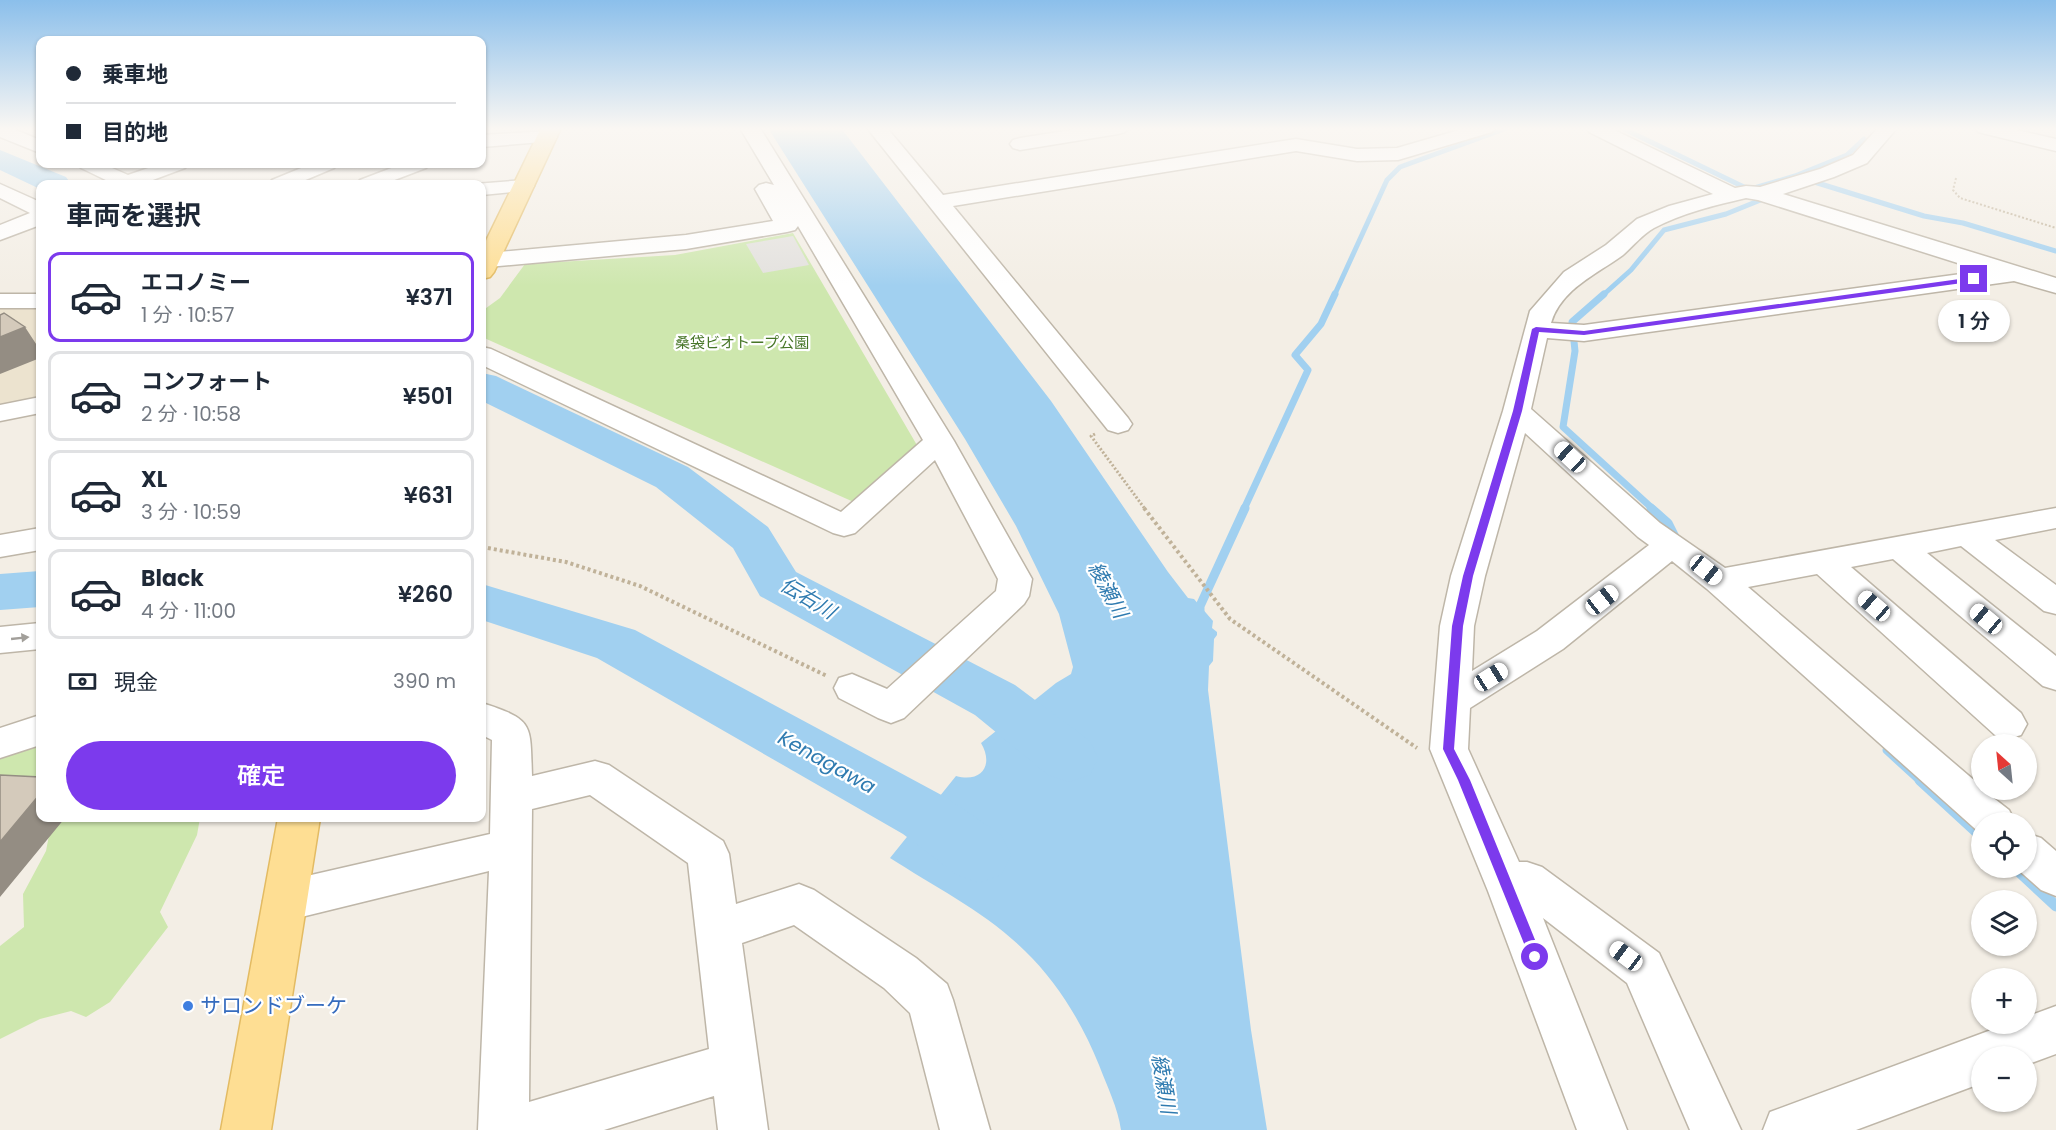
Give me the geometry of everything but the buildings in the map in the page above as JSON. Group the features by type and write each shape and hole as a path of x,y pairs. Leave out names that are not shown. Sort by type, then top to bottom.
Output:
{"main road":[{"path":"486,264 526,181"},
{"path":"246,1130 298,822"}],"street":[{"path":"486,266 686,242 787,225 761,181"},
{"path":"782,181 939,441 1015,579 1011,596 891,708 852,687"},
{"path":"921,181 1118,424"},
{"path":"939,202 1067,181"},
{"path":"1703,181 1732,195"},
{"path":"1761,194 1803,181"},
{"path":"486,189 524,186"},
{"path":"0,190 36,208"},
{"path":"1602,1130 1506,882 1449,749 1457,626 1468,576 1518,411 1542,311 1572,277 1614,250 1645,224 1677,211 1746,192 1761,194 2056,286"},
{"path":"0,233 36,219"},
{"path":"1536,329 1584,333 2018,273"},
{"path":"0,301 36,301"},
{"path":"486,357 844,526 939,441"},
{"path":"0,413 36,406"},
{"path":"1518,411 1649,530 1692,559 1719,581 1983,812"},
{"path":"1719,581 2056,518"},
{"path":"1967,535 2056,602"},
{"path":"0,546 36,540"},
{"path":"1451,702 1550,640 1670,546"},
{"path":"1900,548 2056,676"},
{"path":"1824,562 2008,724"},
{"path":"0,640 36,636"},
{"path":"486,720 511,732 512,796 503,1130"},
{"path":"0,743 36,731"},
{"path":"512,796 595,777 708,854 744,1130"},
{"path":"285,901 510,848"},
{"path":"2037,861 2056,877"},
{"path":"1506,882 1527,881 1643,968 1716,1130"},
{"path":"718,930 799,904 900,973 930,1000 965,1130"},
{"path":"2013,1046 2056,1030"},
{"path":"1788,1130 1971,1062"},
{"path":"521,1130 734,1066"}],"path":[{"path":"1955,181 1953,190 1960,198 2056,228"},
{"path":"1118,424 1091,436 1191,571 1230,619 1464,780"},
{"path":"486,548 566,562 640,586 852,687"}],"shaded area":[{"path":"793,236 809,265 763,273 746,244"},
{"path":"0,305 36,306 36,399 0,406"}],"green space":[{"name":"桑袋ビオトープ公園","path":"793,233 928,464 874,511 486,339 486,308 500,298 525,264 675,255"},
{"path":"36,744 36,807 0,809 0,753"},
{"path":"55,822 199,822 197,835 160,912 168,927 110,1002 86,1017 71,1011 40,1019 0,1039 0,946 24,927 23,894 46,851 50,830"}],"water":[{"name":"綾瀬川","path":"801,181 882,181 1051,401 1168,572 1188,598 1194,599 1213,621 1212,628 1217,635 1214,639 1213,661 1209,666 1208,690 1251,1030 1267,1130 1121,1130 1115,1105 1077,1019 1037,963 994,925 890,858 956,776 973,777 983,770 986,758 981,743 1056,683 1071,674 1073,667 1059,614 1016,526 965,439"}],"waterway":[{"path":"1334,296 1387,181"},
{"path":"1602,296 1631,270 1664,230 1726,214 1763,199 1731,181"},
{"path":"1751,189 1779,181"},
{"path":"1810,181 1924,216 1963,223 2056,251"},
{"path":"1244,509 1308,370 1295,355 1321,324 1335,294"},
{"path":"1604,294 1572,322 1575,351 1563,427 1653,509"},
{"name":"伝右川","path":"486,387 672,477 751,538 778,584 995,700 1069,758"},
{"path":"1200,615 1200,606 1245,508"},
{"path":"1651,508 1668,523 1677,541"},
{"name":"Kenagawa","path":"0,592 36,589"},
{"name":"Kenagawa","path":"486,603 616,644 925,816 979,855"},
{"path":"1887,750 1922,782"},
{"path":"1920,780 1971,827"},
{"path":"2026,878 2056,906"}],"place":[{"name":"サロンドブーケ","path":"188,1006"}],"route":[{"path":"1535,957 1510,891 1449,749 1457,626 1468,576 1518,411 1536,329 1584,333 1974,279"}]}
